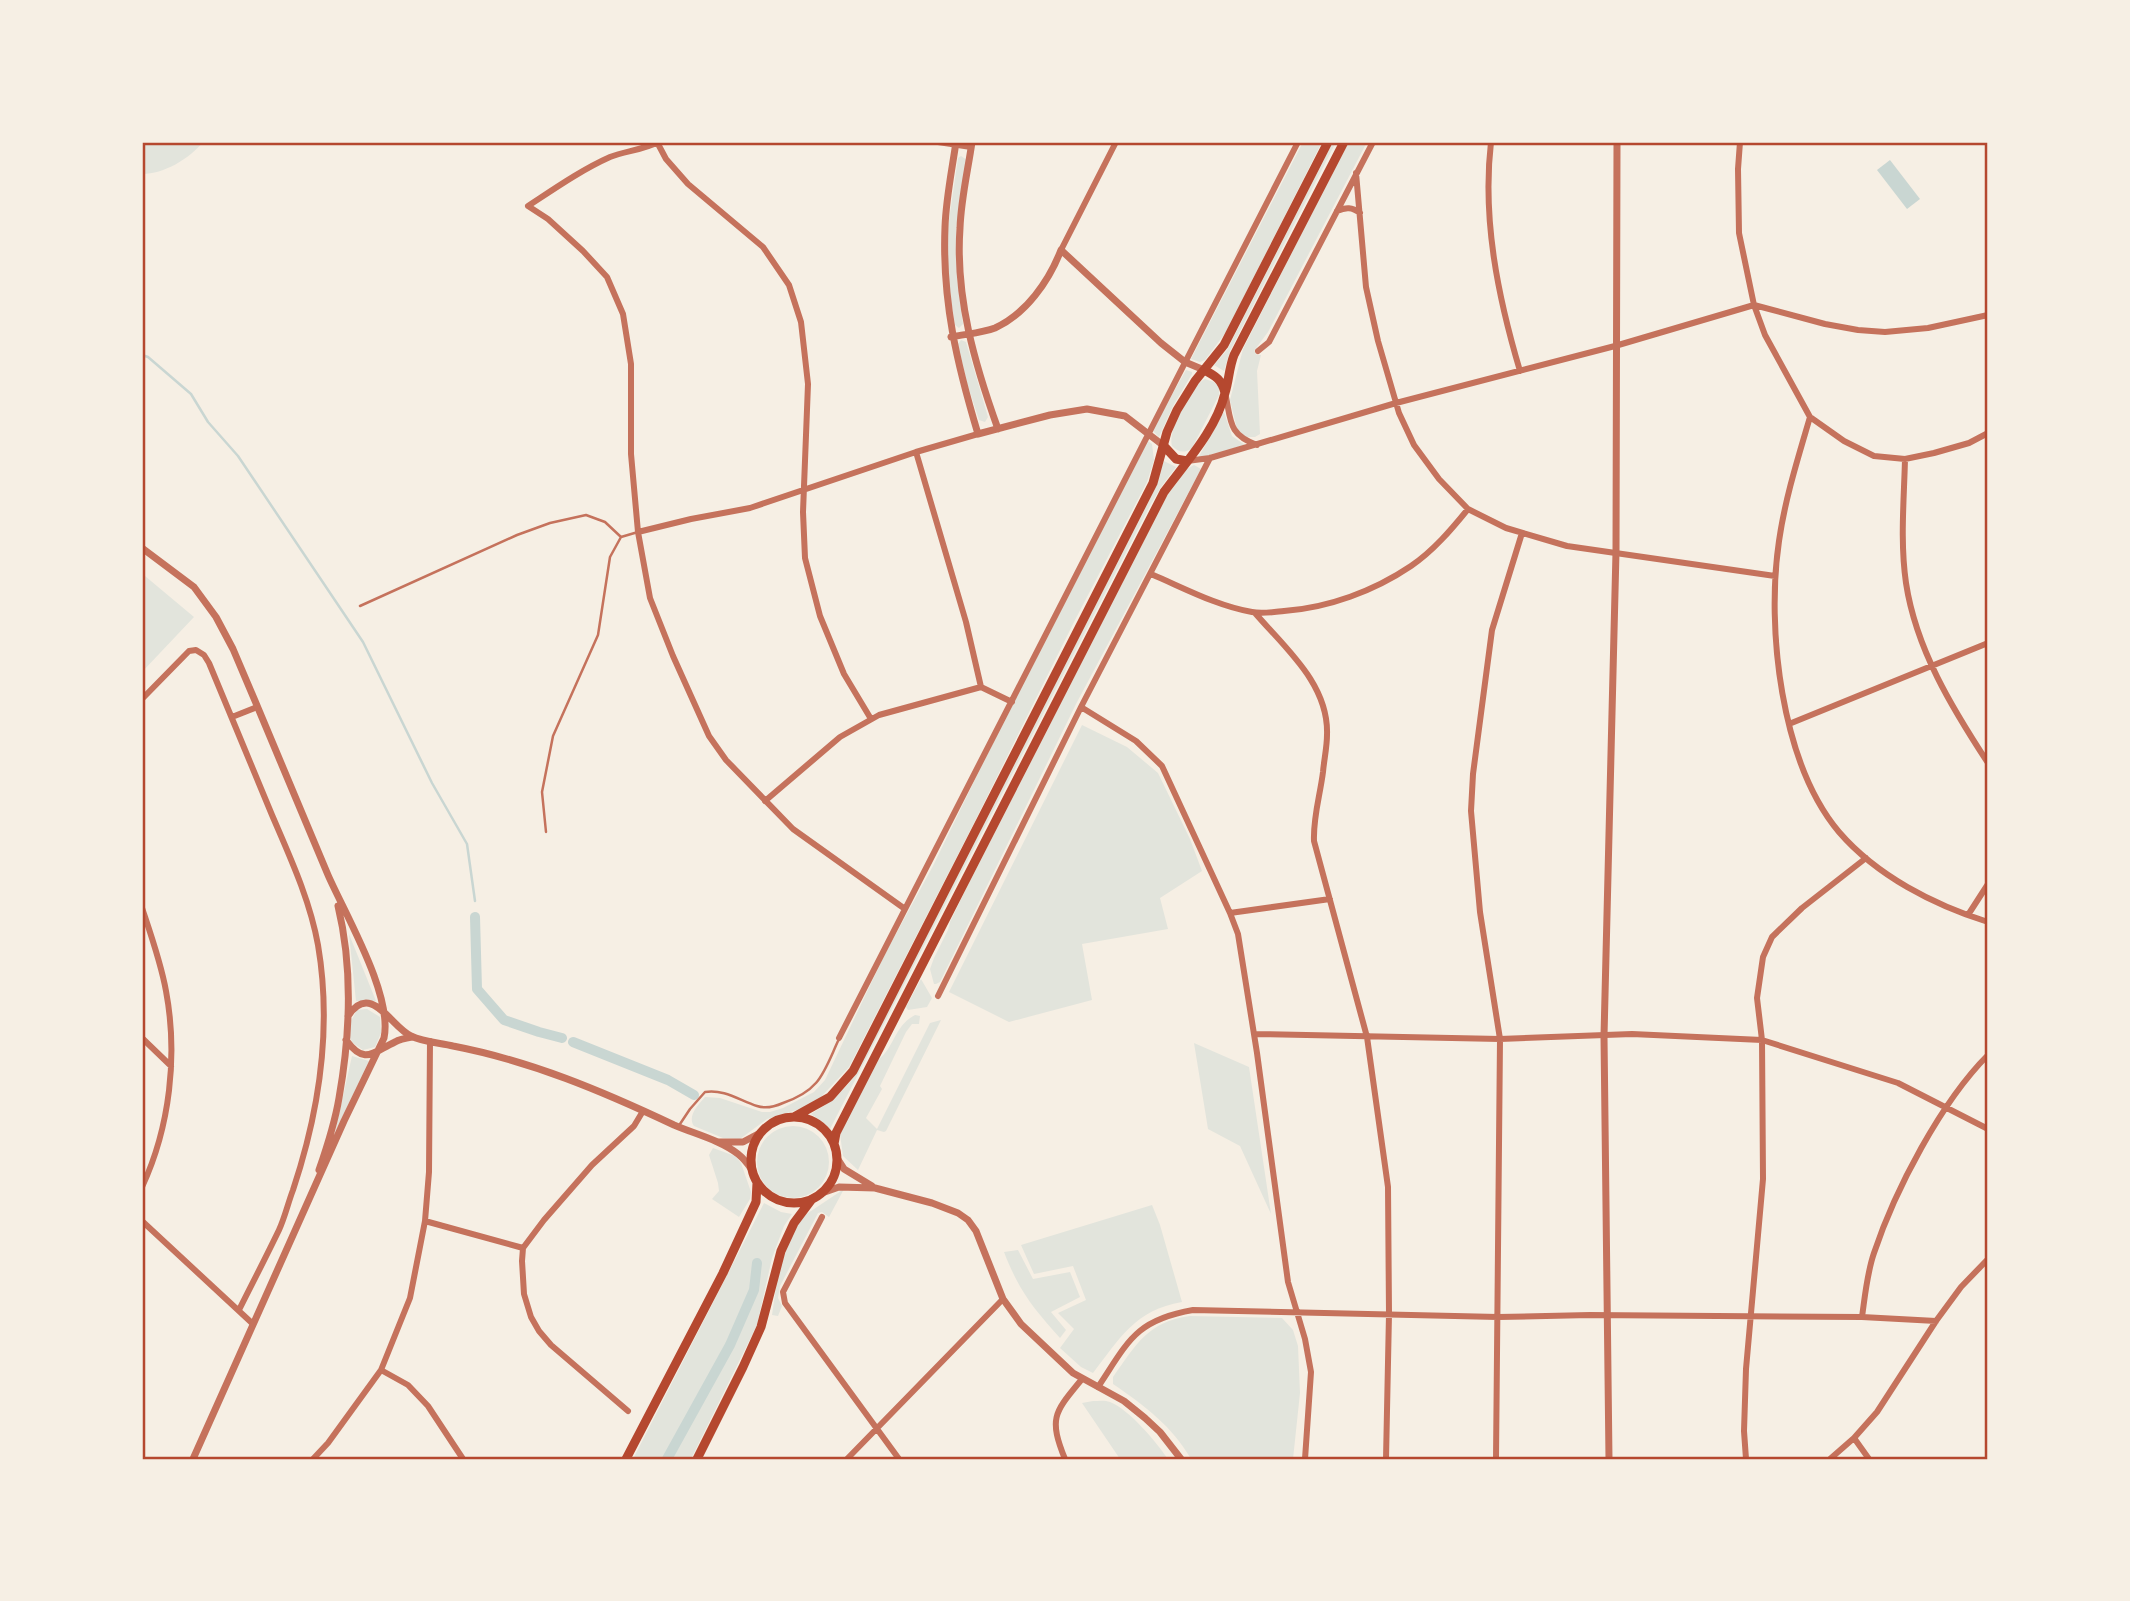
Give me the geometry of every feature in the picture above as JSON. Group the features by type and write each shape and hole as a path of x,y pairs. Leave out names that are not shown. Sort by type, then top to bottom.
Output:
{"main road":[{"path":"794,1117 830,1097 853,1071 1153,483 1167,432 1185,395 1224,345 1328,142"},
{"path":"834,1144 836,1133 1164,492 1210,427 1225,395 1234,355 1344,142"},
{"path":"1204,370 1219,379 1225,395"},
{"path":"1164,446 1176,458 1187,461"},
{"path":"794,1117 807,1119 827,1133 834,1144 837,1158 831,1183 822,1192 800,1203 788,1203 765,1192 757,1183 751,1157 760,1133 782,1119 794,1117"},
{"path":"626,1459 723,1273 756,1202 757,1183"},
{"path":"697,1459 761,1327 781,1251 794,1223 812,1199"}],"street":[{"path":"871,719 844,674 820,616 805,558 804,490 808,384 801,322 789,285 763,247 688,184 666,159 658,142 611,157 528,206 583,251 607,277 623,314 631,364 631,454 638,533 650,598 709,736 726,760 793,829 905,909"},
{"path":"938,142 972,144 960,228 961,277 968,333 980,379 998,429"},
{"path":"951,337 993,329 1013,318 1051,274 1116,142"},
{"path":"839,1038 1298,142"},
{"path":"1258,351 1269,342 1373,142"},
{"path":"1491,142 1487,171 1493,257 1505,321 1520,371"},
{"path":"1609,1459 1604,1036 1616,552 1617,142"},
{"path":"1740,142 1739,233 1754,305 1765,335 1810,417 1844,441 1874,456 1905,459 1969,443 1988,433"},
{"path":"956,143 944,228 945,279 951,337 978,434"},
{"path":"1356,173 1366,287 1396,403 1413,445 1439,479 1468,509 1506,528 1567,546 1775,576"},
{"path":"1337,211 1351,208 1360,214"},
{"path":"1061,250 1185,362 1204,370"},
{"path":"1187,461 1210,458 1396,403 1615,346 1754,305 1825,324 1871,331 1927,328 1988,315"},
{"path":"1979,317 1988,308"},
{"path":"1225,395 1233,430 1237,436 1256,444"},
{"path":"638,533 691,519 750,508 916,452 1050,415 1087,409 1125,416 1164,446"},
{"path":"1810,417 1789,488 1775,576 1779,677 1802,766 1839,831 1866,858 1894,880 1941,904 1988,922"},
{"path":"916,452 981,687"},
{"path":"938,996 1081,707 1210,458"},
{"path":"1905,459 1903,544 1906,584 1916,626 1950,702 1988,763"},
{"path":"1152,574 1230,607 1255,613 1303,610 1348,598 1411,566 1434,547 1468,509"},
{"path":"1496,1459 1500,1039 1475,875 1471,822 1472,786 1492,630 1522,533"},
{"path":"142,548 194,587 233,649 371,969 387,1026 377,1054 301,1216 193,1459"},
{"path":"1255,613 1310,677 1322,698 1328,733 1313,822 1314,841 1367,1037 1388,1187 1390,1314 1386,1459"},
{"path":"1789,724 1988,643"},
{"path":"142,699 189,652 196,650 204,655 291,860 317,943 324,1024 313,1119 304,1158 280,1227 239,1310"},
{"path":"765,801 840,737 878,715 981,687 1012,702"},
{"path":"232,717 257,707"},
{"path":"1081,707 1136,741 1162,766 1238,934 1288,1282 1305,1339 1311,1372 1305,1459"},
{"path":"1746,1459 1746,1369 1763,1179 1762,1040 1758,998 1763,957 1772,937 1802,908 1866,858"},
{"path":"1968,915 1988,884"},
{"path":"301,1216 315,1182 339,1099 346,1040 348,1016 344,937 334,888"},
{"path":"1230,913 1330,899"},
{"path":"142,908 166,990 171,1042 165,1113 159,1140 142,1187"},
{"path":"348,1016 353,1007 373,1004 384,1010 395,1024 412,1037 493,1054 538,1067 610,1095 737,1153 752,1170"},
{"path":"1254,1034 1500,1039 1632,1034 1762,1040 1898,1083 1988,1129"},
{"path":"346,1040 354,1050 364,1054 377,1054 397,1041 412,1037"},
{"path":"142,1038 171,1066"},
{"path":"313,1459 328,1443 381,1370 410,1298 425,1221 429,1172 430,1041"},
{"path":"1862,1317 1873,1256 1903,1185 1946,1107 1988,1055"},
{"path":"628,1411 551,1345 539,1331 531,1317 524,1294 522,1261 523,1248 575,1183 634,1126 643,1111"},
{"path":"715,1142 743,1142 760,1133"},
{"path":"837,1158 852,1176 875,1188 932,1203 968,1220 976,1231 1003,1298 1021,1324 1082,1379 1124,1401 1145,1418 1181,1459"},
{"path":"822,1192 839,1187 875,1188"},
{"path":"822,1217 783,1292 783,1297 899,1459"},
{"path":"425,1221 523,1248"},
{"path":"142,1222 253,1324"},
{"path":"1830,1459 1854,1438 1891,1391 1961,1287 1988,1259"},
{"path":"847,1459 1003,1298"},
{"path":"1098,1387 1133,1337 1159,1318 1193,1310 1498,1317 1862,1317 1936,1321"},
{"path":"381,1370 408,1385 428,1406 463,1459"},
{"path":"1065,1459 1054,1423 1059,1407 1082,1379"},
{"path":"1854,1438 1869,1459"}],"lane":[{"path":"360,606 517,535 550,523 586,515 605,522 621,537"},
{"path":"546,832 542,792 553,736 598,635 610,557 621,537 638,533"},
{"path":"679,1127 705,1092 731,1094 766,1108 807,1092 821,1077 839,1038"}],"shaded area":[{"path":"142,142 203,142 176,164 142,174"},
{"path":"1303,142 1322,142 1226,332 1205,360 1200,362 1191,359"},
{"path":"1333,142 1336,142 1230,351 1224,371 1214,365 1227,350"},
{"path":"1348,142 1367,142 1268,332 1254,351 1261,355 1257,371 1260,434 1246,437 1237,429 1230,400 1243,349"},
{"path":"961,156 967,160 956,228 957,278 963,324 959,328 955,325 948,280 948,227 958,158"},
{"path":"1890,160 1920,199 1907,209 1877,170"},
{"path":"961,340 966,342 988,417 985,422 979,420 967,383 958,344"},
{"path":"1186,370 1192,374 1159,437 1152,430"},
{"path":"1205,379 1219,387 1219,395 1192,448 1179,451 1172,446 1173,430 1193,390"},
{"path":"1224,412 1232,436 1245,445 1198,458"},
{"path":"1148,441 1152,444 1154,460 1147,482 849,1067 821,1097 803,1108 767,1119 740,1139 723,1138 694,1126 693,1115 705,1097 720,1098 762,1112 770,1112 814,1092 825,1080 885,954 933,866"},
{"path":"1164,461 1176,467 1151,504 830,1129 811,1114 836,1097 856,1074 1148,503"},
{"path":"1194,465 1201,469 1076,704 940,982 934,984 930,969 965,891 1166,497 1187,469"},
{"path":"145,576 194,617 142,672 142,579"},
{"path":"1082,725 1127,747 1158,773 1190,839 1202,871 1160,898 1168,929 1082,944 1092,1000 1009,1022 949,992"},
{"path":"349,934 376,1001 356,1001"},
{"path":"921,979 932,998 927,1007 908,1010 906,1007"},
{"path":"367,1009 380,1017 381,1033 375,1047 363,1050 353,1043 349,1036 351,1021 357,1010"},
{"path":"915,1015 920,1016 919,1024 912,1024 906,1032 880,1086 882,1089 866,1118 877,1129 930,1023 941,1020 886,1131 877,1130 858,1170 843,1156 840,1134 878,1060 903,1025"},
{"path":"1194,1043 1249,1067 1271,1214 1240,1146 1208,1129"},
{"path":"352,1056 369,1061 335,1132"},
{"path":"793,1126 813,1132 823,1142 829,1162 823,1182 813,1192 793,1198 773,1192 763,1182 757,1162 763,1142 773,1132"},
{"path":"713,1148 735,1156 741,1163 751,1192 750,1199 739,1217 712,1199 719,1191 709,1155"},
{"path":"844,1189 829,1217 822,1212 818,1213 780,1286 778,1298 782,1306 778,1316 772,1315 778,1274 792,1234 802,1217"},
{"path":"764,1203 781,1212 792,1214 784,1226 772,1258 757,1325 691,1459 633,1459"},
{"path":"1152,1205 1182,1302 1166,1306 1140,1319 1121,1337 1093,1373 1081,1367 1060,1348 1074,1329 1058,1313 1086,1300 1073,1266 1034,1274 1021,1245"},
{"path":"1018,1250 1033,1279 1070,1272 1080,1297 1051,1312 1066,1330 1060,1338 1034,1308 1015,1278 1004,1252"},
{"path":"1190,1316 1282,1318 1293,1330 1298,1346 1300,1393 1293,1459 1191,1459 1184,1447 1157,1417 1113,1384 1113,1377 1144,1337 1163,1324"},
{"path":"1110,1402 1126,1412 1168,1459 1120,1459 1082,1403"}],"waterway":[{"path":"142,355 148,357 191,394 208,422 238,456 363,642 432,783 467,844 475,901"},
{"path":"475,917 477,989 504,1020 562,1038"},
{"path":"573,1042 668,1080 694,1095"},
{"path":"667,1459 730,1345 754,1290 757,1263"}]}
